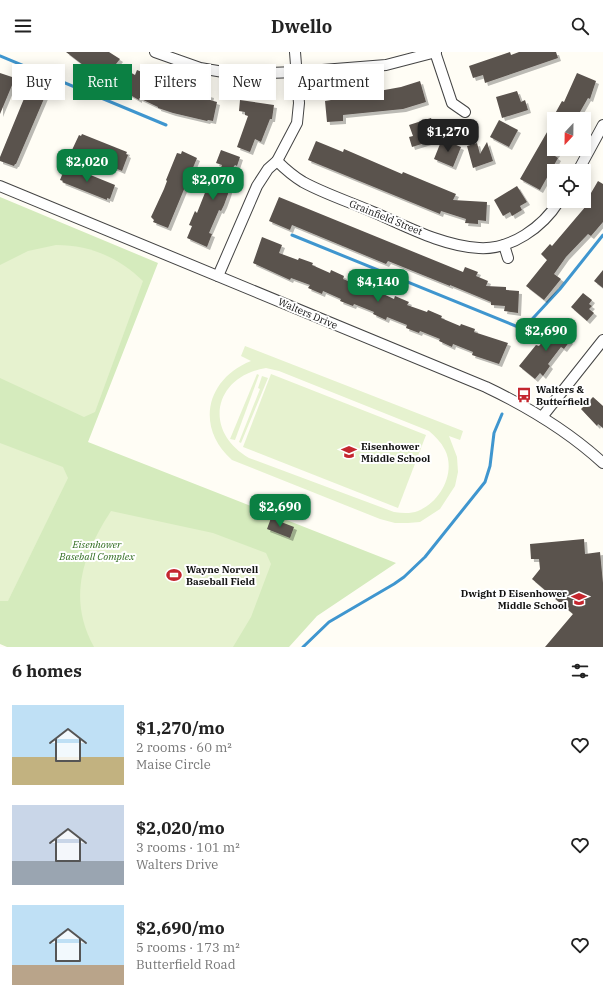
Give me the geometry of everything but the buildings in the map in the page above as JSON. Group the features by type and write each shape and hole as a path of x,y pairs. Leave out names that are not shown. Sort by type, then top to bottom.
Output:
{"street":[{"path":"156,52 171,59 209,70 235,74 284,72"},
{"path":"294,52 296,64"},
{"path":"384,65 436,52 452,103 465,112"},
{"path":"218,276 257,186 268,169 277,161 297,123 299,100"},
{"path":"582,164 603,125"},
{"name":"Grainfield Street","path":"277,161 293,175 316,188 452,244 480,248 504,245 531,231 545,220 554,208"},
{"name":"Walters Drive","path":"0,186 486,387 519,403 542,417 574,439 603,463"},
{"path":"504,245 508,258"},
{"path":"542,417 603,340"}],"green space":[{"name":"Eisenhower Baseball Complex","path":"0,197 158,263 88,442 396,563 317,616 289,647 7,647 0,644"},
{"path":"56,245 80,247 103,254 124,265 143,281 95,412 84,417 0,378 0,265 28,251"},
{"path":"245,346 463,431 460,440 449,436 457,457 458,472 455,486 440,509 420,522 395,523 380,519 232,460 220,447 213,433 210,419 211,405 215,392 224,379 236,369 251,361 241,356","holes":["266,368 279,371 429,431 442,444 448,459 449,468 447,477 440,494 426,507 418,511 409,513 394,512 249,458 234,447 225,434 220,420 220,406 225,393 235,382 248,373"]},
{"path":"257,374 259,375 235,440 230,439"},
{"path":"271,374 426,435 398,508 243,447"},
{"path":"262,376 268,378 241,443 239,442 260,389 258,388"},
{"path":"0,443 63,467 68,478 8,601 0,601"},
{"name":"Wayne Norvell Baseball Field","path":"111,511 213,533 266,553 271,564 251,617 233,647 94,647 86,629 81,611 80,594 82,577 86,560 93,544"}],"waterway":[{"path":"0,56 166,125"},
{"path":"292,235 523,329 560,289 603,235"},
{"path":"303,647 329,622 394,584 404,577 425,557 485,482 490,466 494,433 502,414"}],"place":[{"name":"Walters & Butterfield","path":"524,395"},
{"name":"Eisenhower Middle School","path":"349,452"},
{"name":"Wayne Norvell Baseball Field","path":"174,575"},
{"name":"Dwight D Eisenhower Middle School","path":"579,599"}]}
